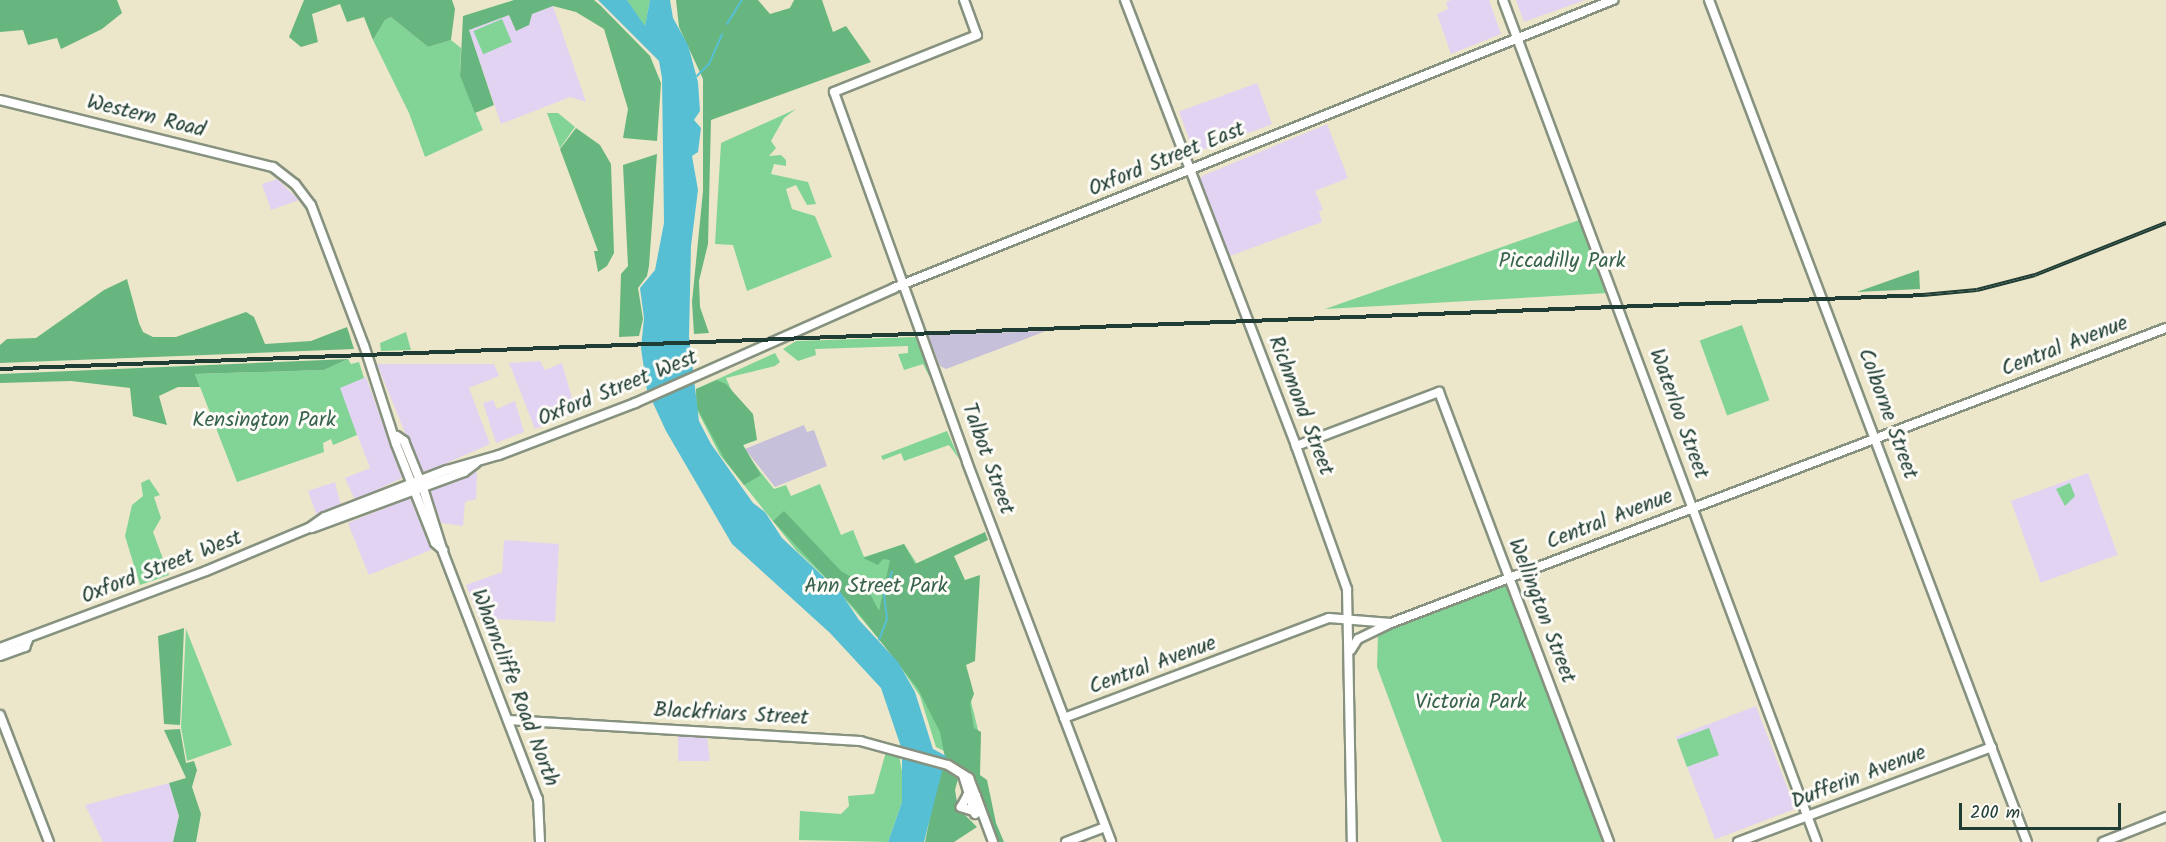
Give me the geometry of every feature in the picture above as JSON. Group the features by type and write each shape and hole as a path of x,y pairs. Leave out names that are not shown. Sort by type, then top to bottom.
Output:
{"street":[{"name":"Talbot Street","path":"964,0 977,35 837,88 834,92 1111,842"},
{"name":"Richmond Street","path":"1125,0 1296,446 1347,589 1352,842"},
{"name":"Waterloo Street","path":"1503,0 1817,842"},
{"name":"Oxford Street East","path":"738,360 905,284 1613,0"},
{"name":"Colborne Street","path":"1709,0 2027,842"},
{"name":"Western Road","path":"0,100 282,171"},
{"name":"Wharncliffe Road North","path":"282,171 311,205 417,486 435,543 443,550 538,799 540,842"},
{"name":"Central Avenue","path":"1064,718 1329,618 1391,623 1693,507 1877,440 2166,328"},
{"name":"Oxford Street West","path":"0,648 28,640 309,528 324,517 417,486 634,403 738,360"},
{"name":"Wellington Street","path":"1296,446 1439,392 1609,842"},
{"path":"1350,652 1358,639 1391,623"},
{"name":"Oxford Street West","path":"0,656 25,646 28,640"},
{"path":"0,715 49,842"},
{"name":"Blackfriars Street","path":"508,720 842,738 897,749 960,771"},
{"name":"Dufferin Avenue","path":"1738,842 1992,747"},
{"path":"960,771 969,778 993,842"},
{"path":"960,771 967,796"},
{"path":"976,796 967,796 961,802 962,808 973,811 984,823"},
{"path":"2103,842 2166,818"},
{"path":"1066,842 1105,827"}],"shaded area":[{"path":"1489,0 1501,34 1451,54 1437,14 1448,9 1446,2"},
{"path":"1516,0 1585,0 1524,22"},
{"path":"553,6 586,102 570,97 501,124 469,30 509,15 516,31 532,14"},
{"path":"1257,83 1272,124 1194,153 1179,111"},
{"path":"1327,124 1348,178 1315,191 1323,210 1319,211 1322,222 1230,256 1200,179 1202,176"},
{"path":"277,179 299,200 271,210 262,184"},
{"path":"1046,331 946,369 940,366 928,335"},
{"path":"540,361 545,370 562,363 576,412 535,429 509,363"},
{"path":"377,364 494,364 499,376 469,388 490,444 422,474"},
{"path":"366,377 402,478 355,500 345,478 370,468 339,388"},
{"path":"493,400 497,409 515,401 524,432 496,443 483,403"},
{"path":"804,425 807,432 814,430 827,466 775,487 745,449"},
{"path":"477,472 476,499 465,502 463,526 441,523 430,490"},
{"path":"2088,473 2118,555 2041,583 2011,501"},
{"path":"335,482 341,506 317,516 308,491"},
{"path":"410,498 431,550 369,575 348,523"},
{"path":"504,540 559,544 555,622 479,618 466,585 502,572"},
{"path":"1756,706 1795,809 1715,840 1676,737"},
{"path":"678,734 707,736 710,761 678,761"},
{"path":"169,783 179,816 173,842 103,842 85,805"}],"green space":[{"path":"0,0 117,0 122,13 102,29 61,49 57,38 28,45 23,30 0,32"},
{"path":"304,0 452,0 455,9 451,40 428,47 391,17 385,20 373,40 364,17 347,22 340,4 312,14 318,42 301,47 289,37"},
{"path":"514,0 594,0 600,5 650,56 661,83 657,141 623,138 628,109 604,29 576,12 553,6 532,14 529,25 516,31 509,15 469,30 494,105 475,113 460,76 463,16"},
{"path":"627,0 650,0 645,27"},
{"path":"676,0 758,0 770,14 790,8 794,0 822,0 833,32 846,26 871,62 711,120 708,244 699,281 700,307 709,333 694,334 692,302 703,191 703,79 679,27"},
{"path":"391,17 428,47 451,40 461,48 460,76 483,130 425,157 409,113 373,40 385,20"},
{"path":"502,19 512,42 483,54 473,31"},
{"path":"796,109 784,118 771,141 776,148 769,156 781,155 786,160 786,166 774,164 771,174 808,182 816,204 807,205 796,185 786,189 792,209 815,216 832,257 747,291 733,245 715,244 721,143"},
{"path":"547,113 558,113 575,127 560,148"},
{"path":"576,128 600,145 611,164 614,253 607,266 598,272 594,251 598,251 560,149"},
{"path":"657,154 649,266 647,276 638,288 643,319 639,336 619,337 621,274 628,266 623,165"},
{"name":"Piccadilly Park","path":"1582,219 1608,293 1325,309"},
{"path":"1919,270 1920,289 1857,292"},
{"path":"127,279 143,332 153,337 176,337 246,312 254,317 265,344 311,341 347,327 354,349 0,363 0,345 7,339 36,338 104,290"},
{"path":"1742,325 1769,400 1727,416 1700,340"},
{"path":"406,332 411,350 381,351 380,343"},
{"path":"916,337 930,368 929,376 923,364 904,370 898,354 908,353 908,346 815,349 816,355 798,361 783,349 796,341"},
{"name":"Ann Street Park","path":"775,353 780,362 775,366 726,378 754,440 743,445 747,455 774,489 786,485 791,496 820,484 841,535 853,530 864,557 904,544 949,612 981,742 948,753 936,747 920,696 894,657 833,585 796,550 720,455 696,408 696,389"},
{"name":"Kensington Park","path":"348,359 351,364 359,362 364,378 340,388 357,435 333,445 331,439 323,443 324,452 237,482 195,374 324,370"},
{"path":"348,359 324,370 195,374 200,387 178,387 159,396 167,425 133,416 130,388 71,381 0,383 0,374"},
{"path":"717,380 726,384 753,414 757,440 743,445 761,475 744,485 725,460 697,408 696,389"},
{"path":"947,431 960,460 949,445 904,461 901,453 883,460 881,456"},
{"path":"149,479 160,495 154,497 161,518 153,532 169,575 140,585 125,536 132,505 143,496 141,483"},
{"path":"2070,483 2075,496 2065,506 2056,489"},
{"path":"784,511 841,571 866,586 879,611 890,560 883,559 878,565 863,558 904,544 915,564 985,532 988,540 954,556 965,580 980,575 975,661 966,665 974,694 970,704 974,728 981,732 980,775 987,780 996,823 1004,842 997,842 968,771 945,758 940,732 918,689 856,610 773,521"},
{"name":"Victoria Park","path":"1504,585 1511,591 1604,842 1442,842 1377,667 1378,633"},
{"path":"184,628 180,725 164,724 158,636"},
{"path":"186,629 232,745 187,761 181,727"},
{"path":"1709,728 1719,755 1687,767 1677,740"},
{"path":"180,729 186,763 194,761 197,770 192,787 201,814 196,842 173,842 179,816 169,783 186,778 164,730"},
{"path":"886,752 899,755 903,777 902,802 888,842 799,840 800,811 841,814 849,806 848,796 874,794"},
{"path":"940,767 958,779 955,790 958,808 977,827 954,842 925,842"}],"water":[{"path":"598,0 627,0 645,26 650,0 670,0 673,18 688,45 698,82 700,111 694,120 701,128 698,152 692,156 698,190 691,246 689,337 699,421 711,444 753,503 765,512 782,538 841,593 859,620 898,662 915,692 933,749 946,756 924,842 888,842 902,802 902,750 881,688 830,633 732,544 666,431 647,390 641,348 644,318 640,288 655,270 664,223 662,78 659,61"}],"waterway":[{"path":"727,24 742,0"},
{"path":"697,76 709,64 722,35"},
{"path":"879,640 887,619 884,595 892,572"}],"railway":[{"path":"0,369 1923,295 1977,290 2035,275 2166,223"}]}
